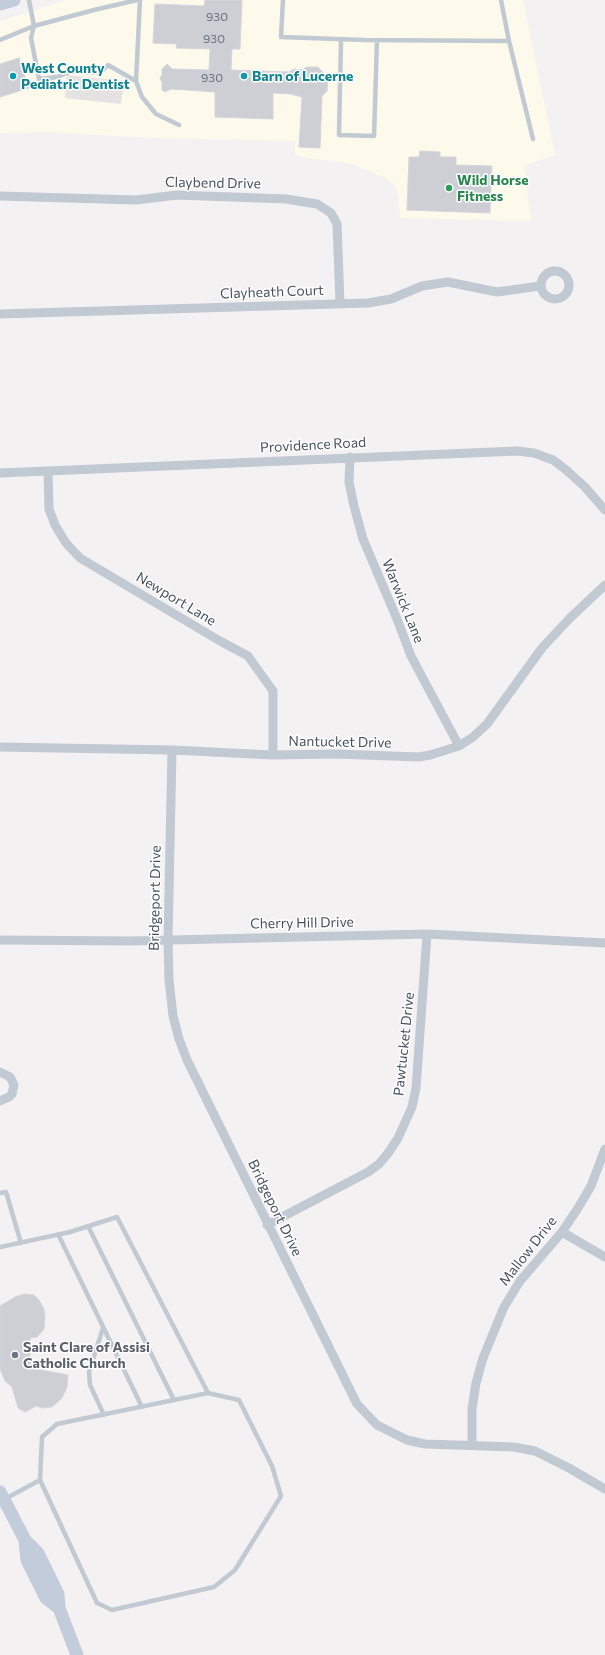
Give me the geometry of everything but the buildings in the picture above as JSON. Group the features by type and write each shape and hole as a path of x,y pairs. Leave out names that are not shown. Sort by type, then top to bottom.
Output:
{"main road":[{"path":"0,4 14,0"},
{"path":"2,1496 25,1540 38,1553 42,1560 58,1594 59,1608 77,1655"}],"street":[{"name":"Claybend Drive","path":"0,196 136,200 177,195 286,199 317,204 331,213 337,224 340,304"},
{"name":"Clayheath Court","path":"0,314 378,302 391,299 422,286 448,282 497,292 540,286"},
{"name":"Providence Road","path":"0,473 517,451 534,453 553,460 585,488 605,510"},
{"name":"Warwick Lane","path":"350,457 349,482 363,539 397,618 411,656 459,746"},
{"name":"Newport Lane","path":"48,471 50,509 55,525 66,543 80,558 248,656 273,691 273,755"},
{"name":"Nantucket Drive","path":"0,747 172,750 273,755 336,754 419,757 430,755 459,746 473,737 487,724 542,648 605,585"},
{"name":"Bridgeport Drive","path":"172,750 168,940 169,980 173,1016 179,1039 187,1060 357,1404 377,1425 407,1440 425,1444 514,1446 535,1451 569,1468 605,1489"},
{"name":"Cherry Hill Drive","path":"0,940 130,941 428,934 605,943"},
{"name":"Pawtucket Drive","path":"267,1224 368,1172 379,1164 398,1138 412,1107 416,1088 428,934"},
{"path":"0,1072 7,1074 14,1085 12,1094 9,1097 0,1100"},
{"name":"Mallow Drive","path":"472,1445 472,1409 476,1383 483,1358 504,1307 520,1281 562,1232 592,1186 605,1149"},
{"path":"562,1232 605,1257"}],"lane":[{"path":"30,0 34,26 31,38 39,79 57,77 72,71 100,74 108,65 136,81"},
{"path":"0,40 34,26 138,0 136,81 142,97 156,114 179,125"},
{"path":"283,0 281,37 340,40 509,41"},
{"path":"502,0 509,41 533,139"},
{"path":"340,40 339,135 374,136 377,40"},
{"path":"0,1193 6,1192 21,1243"},
{"path":"0,1247 70,1232 118,1217 208,1393"},
{"path":"88,1226 174,1400"},
{"path":"58,1234 142,1407"},
{"path":"103,1328 89,1372 90,1385 104,1415"},
{"path":"208,1393 239,1400 272,1466 281,1496 235,1570 214,1587 112,1610 97,1602 40,1480 42,1437 57,1424 174,1400 208,1393"},
{"path":"2,1496 40,1480"}],"shaded area":[{"path":"66,0 523,0 555,155 524,166 531,221 400,218 398,195 394,184 383,177 353,164 295,156 295,141 152,138 48,132 0,133 0,21"},
{"path":"67,75 124,81 121,104 65,98"}],"place":[{"name":"West County Pediatric Dentist","path":"13,76"},
{"name":"Barn of Lucerne","path":"244,76"},
{"name":"Wild Horse Fitness","path":"449,188"},
{"name":"Saint Clare of Assisi Catholic Church","path":"15,1355"}]}
